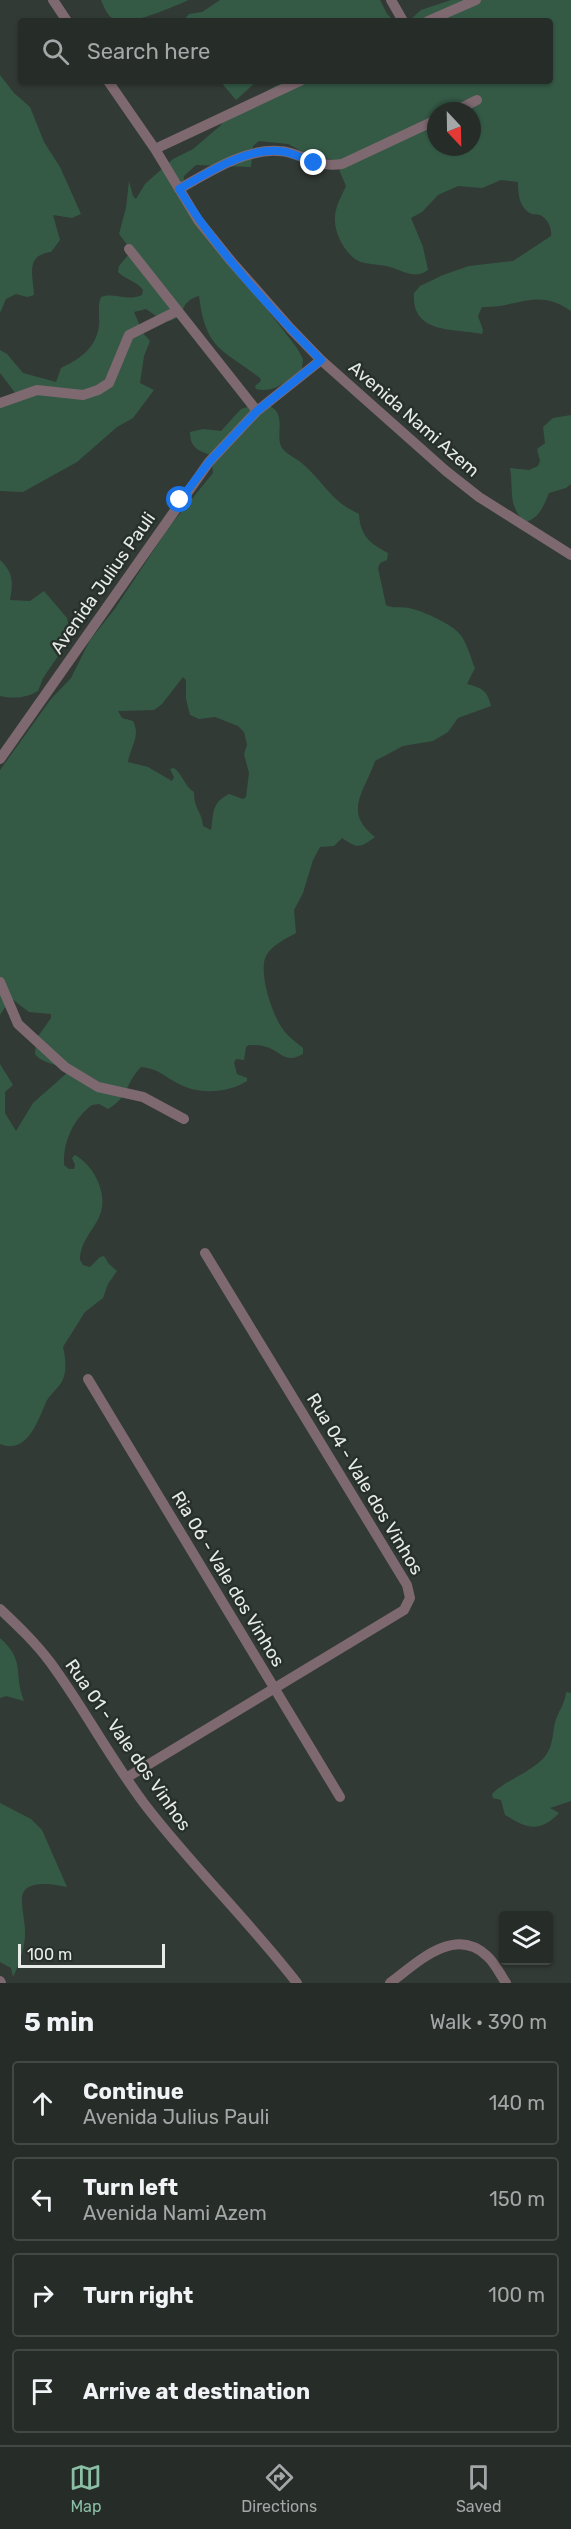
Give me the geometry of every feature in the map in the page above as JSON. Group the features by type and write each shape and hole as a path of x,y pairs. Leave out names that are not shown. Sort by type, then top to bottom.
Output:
{"street":[{"path":"53,0 65,18"},
{"path":"391,0 401,18"},
{"path":"435,18 476,0"},
{"name":"Avenida Nami Azem","path":"110,84 155,149 198,220 267,304 321,360 446,471 479,497 571,555"},
{"path":"155,149 294,84"},
{"path":"473,102 477,100"},
{"path":"179,189 211,171 265,151 281,150 314,163 342,164 427,124"},
{"path":"129,249 257,411"},
{"path":"0,403 37,390 83,395 98,390 109,383 129,335 177,312"},
{"name":"Avenida Julius Pauli","path":"0,759 180,500 209,462 257,411 321,360"},
{"path":"0,982 18,1024 65,1067 98,1087 143,1097 184,1119"},
{"name":"Rua 04 - Vale dos Vinhos","path":"126,1778 404,1610 410,1593 205,1253"},
{"name":"Ria 06 - Vale dos Vinhos","path":"88,1379 340,1797"},
{"name":"Rua 01 - Vale dos Vinhos","path":"0,1609 28,1636 51,1664 126,1778 178,1845 265,1942 297,1983"},
{"path":"390,1983 434,1951 445,1945 460,1943 475,1947 488,1957 506,1983"}],"green space":[{"path":"101,0 189,0 141,18 112,18"},
{"path":"220,0 380,0 391,18 186,18 189,14 202,12"},
{"path":"451,0 571,0 571,311 548,300 537,299 482,307 478,316 483,330 482,334 437,327 427,323 415,307 414,293 420,286 469,266 513,261 551,236 547,221 540,215 531,214 523,207 518,182 501,180 482,188 458,186 438,195 422,212 411,218 423,247 428,270 424,273 410,274 356,260 343,246 337,233 335,217 338,203 346,186 335,160 311,156 288,144 259,141 253,146 251,167 196,165 184,176 183,194 297,348 303,359 302,369 275,388 256,389 255,386 261,381 260,378 225,353 211,338 202,314 199,296 187,303 181,316 170,321 146,309 134,312 143,333 150,341 144,356 140,383 154,390 133,418 117,427 77,462 23,492 0,491 0,407 16,394 0,373 0,350 7,354 23,373 56,382 61,368 81,357 91,347 99,326 101,297 131,298 142,295 141,287 118,272 119,266 129,254 128,246 119,234 126,208 129,181 136,199 145,184 173,159 193,149 220,126 229,115 280,84 553,84 553,18 412,18 421,10"},
{"path":"0,75 14,93 30,107 44,142 60,167 81,214 72,218 53,215 60,240 51,252 37,257 34,262 32,273 34,295 27,297 16,294 6,299 0,313"},
{"path":"223,84 254,84 236,100"},
{"path":"260,403 276,411 280,422 279,436 282,448 304,465 342,504 359,514 361,528 367,538 388,553 387,560 380,563 378,568 386,605 422,612 446,623 458,632 466,644 475,668 467,684 483,690 491,706 458,718 448,732 433,741 403,746 375,761 362,792 358,810 365,828 375,837 359,846 342,838 334,846 320,847 313,860 303,893 294,910 296,933 272,949 264,963 267,993 274,1013 284,1031 303,1048 303,1054 291,1058 260,1045 249,1045 246,1047 244,1060 236,1059 234,1063 237,1074 247,1078 247,1081 231,1088 214,1091 187,1088 157,1071 141,1067 120,1100 108,1109 99,1104 92,1105 79,1117 67,1140 64,1165 69,1169 74,1169 72,1158 75,1155 82,1159 97,1179 102,1196 101,1212 82,1247 80,1260 83,1265 90,1267 104,1256 117,1271 108,1284 103,1298 85,1312 63,1347 65,1373 61,1383 47,1400 35,1427 24,1441 17,1445 0,1444 0,1064 13,1085 5,1092 5,1113 16,1131 33,1103 67,1073 64,1069 38,1058 35,1054 36,1039 51,1018 51,1014 29,1012 11,998 0,1015 0,770 51,699 71,678 90,640 114,610 169,527 213,473 211,455 193,445 190,432 203,429 221,431 241,409","holes":["183,677 186,680 186,699 190,715 199,719 215,717 238,726 244,732 247,745 244,754 249,773 246,797 243,799 229,794 223,797 214,809 211,830 203,826 195,803 194,792 174,768 170,769 174,777 172,781 148,767 128,762 136,732 133,721 122,718 118,711 154,710 162,704"]},
{"path":"571,415 571,484 566,488 549,493 537,515 525,522 513,504 510,468 529,470 538,466 540,461 537,449 545,443 543,427 553,418"},
{"path":"0,560 8,569 11,578 10,600 30,601 44,591 67,618 69,629 65,646 43,678 38,691 20,697 0,696"},
{"path":"0,1638 8,1646 16,1661 24,1701 6,1696 0,1698"},
{"path":"566,1692 571,1693 571,1801 550,1808 559,1813 545,1824 526,1826 505,1815 501,1800 493,1798 492,1794 541,1761 546,1755"},
{"path":"0,1803 31,1819 42,1830 67,1887 38,1884 26,1889 23,1894 24,1942 20,1961 13,1977 11,1968 0,1962"}],"route":[{"path":"180,500 209,462 257,411 321,360 267,304 231,261 198,220 179,189 211,171 265,151 281,150 314,163"}]}
